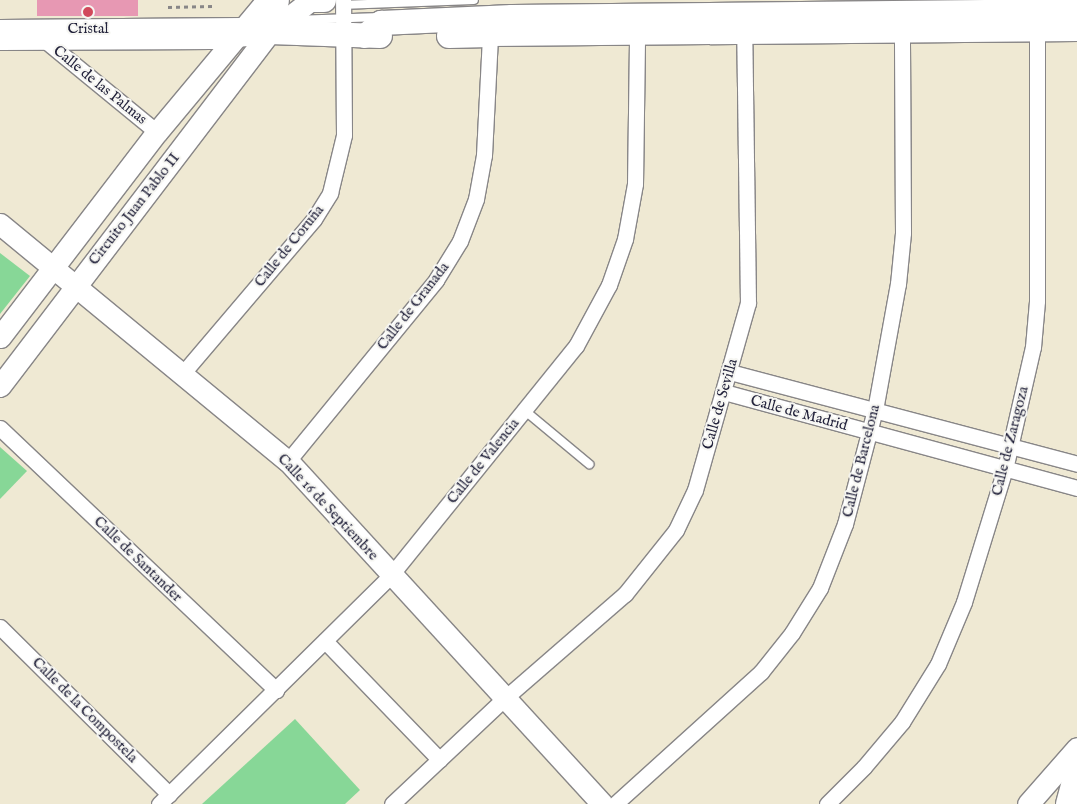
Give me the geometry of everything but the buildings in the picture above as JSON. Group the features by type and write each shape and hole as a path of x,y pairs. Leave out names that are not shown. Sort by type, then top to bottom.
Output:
{"main road":[{"name":"Circuito Juan Pablo II","path":"0,337 157,132 266,0"},
{"path":"502,26 618,13 1077,11"},
{"name":"Circuito Juan Pablo II","path":"0,386 74,286 319,13"},
{"path":"0,38 42,38 241,29 319,13 637,33 902,33 1077,30"},
{"name":"Calle 16 de Septiembre","path":"0,224 288,461 602,804"},
{"path":"1028,804 1077,748"},
{"path":"1068,804 1077,771"}],"street":[{"name":"Calle de Coruña","path":"182,373 314,219 330,192 344,135 319,13"},
{"name":"Calle de Granada","path":"288,461 436,280 460,242 476,199 502,26"},
{"name":"Calle de Zaragoza","path":"827,804 864,767 902,722 938,664 964,602 1005,469 1033,347 1037,301 1037,30"},
{"name":"Calle de Sevilla","path":"392,804 504,699 625,594 652,564 676,530 695,490 748,303 750,270 744,32"},
{"name":"Calle de Valencia","path":"164,799 391,575 576,346 609,286 624,239 635,184 637,33"},
{"name":"Calle de Barcelona","path":"616,804 761,672 792,633 820,588 845,524 875,410 898,284 903,233 902,33"},
{"name":"Calle de las Palmas","path":"42,38 157,132"},
{"name":"Calle de Madrid","path":"730,372 1077,464"},
{"name":"Calle de Madrid","path":"724,392 1077,488"},
{"name":"Calle de Santander","path":"0,428 276,690"},
{"name":"Calle de la Compostela","path":"0,627 164,799"},
{"path":"325,642 440,760"}],"lane":[{"path":"319,13 474,0"},
{"path":"319,13 618,13 1077,5"},
{"path":"502,26 1077,22"},
{"path":"0,24 241,29"},
{"path":"524,410 589,464"}],"path":[{"path":"168,8 212,6"}],"green space":[{"path":"0,253 30,276 0,314"},
{"path":"0,447 27,471 0,499"},
{"path":"295,719 360,790 345,804 202,804"}],"place":[{"name":"Cristal","path":"88,12"}]}
